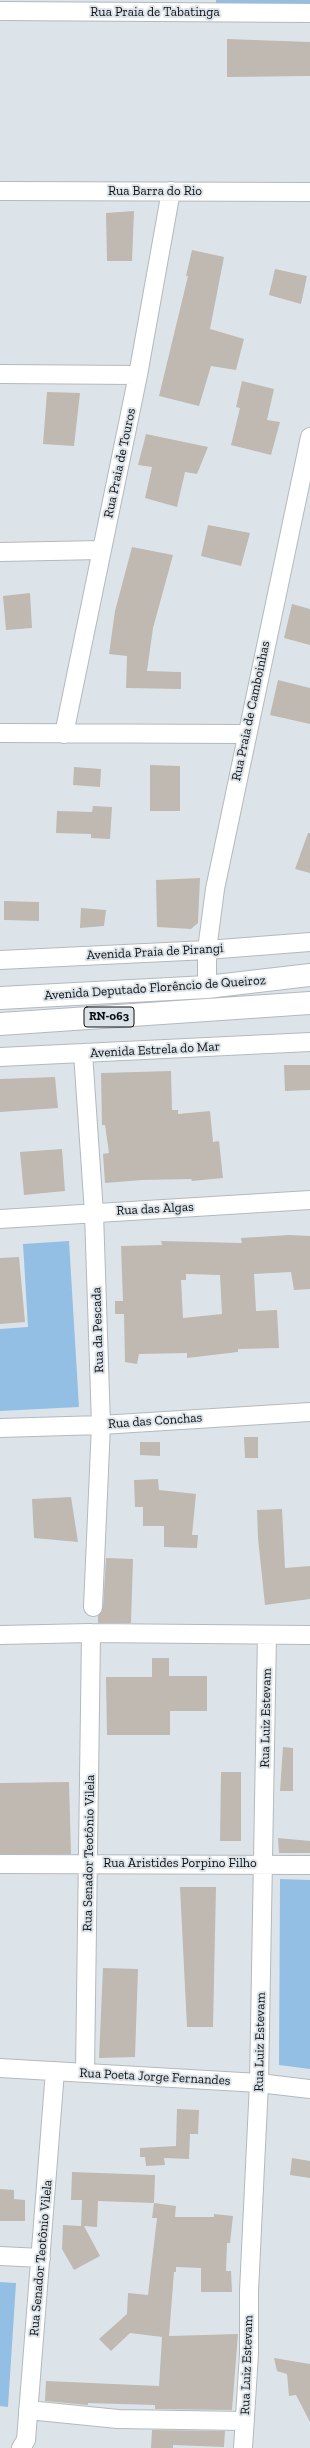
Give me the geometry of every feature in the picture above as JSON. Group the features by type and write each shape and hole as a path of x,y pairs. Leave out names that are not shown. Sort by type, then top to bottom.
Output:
{"main road":[{"name":"Avenida Deputado Florêncio de Queiroz","path":"0,998 207,987 310,975"},
{"name":"Avenida Deputado Florêncio de Queiroz","path":"0,1024 310,1003"}],"street":[{"name":"Rua Praia de Tabatinga","path":"0,11 204,6 310,13"},
{"name":"Rua Barra do Rio","path":"0,191 310,192"},
{"name":"Rua Praia de Touros","path":"64,734 138,375 171,191"},
{"path":"0,374 138,375"},
{"name":"Rua Praia de Camboinhas","path":"207,987 207,950 215,889 246,734 310,437"},
{"path":"0,552 102,550"},
{"path":"0,733 246,734"},
{"name":"Avenida Praia de Pirangi","path":"0,960 207,950 310,942"},
{"name":"Avenida Estrela do Mar","path":"0,1057 310,1042"},
{"name":"Rua da Pescada","path":"83,1053 94,1213 101,1425 94,1607"},
{"name":"Rua das Algas","path":"0,1219 310,1200"},
{"name":"Rua das Conchas","path":"0,1428 101,1425 310,1412"},
{"path":"0,1635 92,1633 310,1634"},
{"name":"Rua Senador Teotônio Vilela","path":"85,2072 92,1633"},
{"name":"Rua Luiz Estevam","path":"243,2448 259,2083 267,1635"},
{"name":"Rua Aristides Porpino Filho","path":"0,1864 89,1863 310,1865"},
{"name":"Rua Poeta Jorge Fernandes","path":"0,2068 259,2083 310,2089"},
{"name":"Rua Senador Teotônio Vilela","path":"23,2446 28,2410 41,2258 55,2071"},
{"path":"0,2256 41,2258"},
{"path":"28,2410 118,2419 245,2421"}],"shaded area":[{"path":"216,0 310,0 310,6 216,6"},
{"path":"69,1241 79,1407 0,1411 0,1329 28,1327 23,1244"},
{"path":"280,1879 310,1880 310,2069 279,2065"},
{"path":"0,2282 16,2283 8,2407 0,2406"}],"building":[{"path":"227,39 310,42 310,76 227,77"},
{"path":"134,211 132,261 107,261 106,213"},
{"path":"192,250 224,257 210,329 244,339 236,370 211,366 199,406 159,396 188,276 186,276"},
{"path":"275,269 307,276 301,304 269,295"},
{"path":"242,381 274,389 267,420 280,422 271,455 231,445 240,408 236,407"},
{"path":"47,392 80,393 74,446 43,444"},
{"path":"146,434 208,447 197,474 185,472 177,507 145,498 152,467 138,465"},
{"path":"208,525 250,533 241,566 201,556"},
{"path":"132,547 173,555 153,628 147,671 181,672 181,689 126,688 127,656 109,654 115,611"},
{"path":"30,593 32,628 6,630 3,596"},
{"path":"292,604 310,609 310,645 284,638"},
{"path":"278,680 310,688 310,724 270,715"},
{"path":"150,765 180,766 180,811 150,811"},
{"path":"74,767 101,769 100,787 73,785"},
{"path":"93,806 112,807 110,839 91,838 91,834 56,833 57,811 92,812"},
{"path":"308,833 310,833 310,873 295,869"},
{"path":"200,878 198,923 191,929 157,927 156,880"},
{"path":"4,901 39,902 39,921 4,920"},
{"path":"81,908 106,910 104,926 80,928"},
{"path":"284,1065 310,1065 310,1090 285,1091"},
{"path":"171,1071 172,1110 178,1110 178,1114 210,1111 213,1142 219,1141 223,1178 192,1181 191,1179 142,1180 105,1183 103,1154 109,1153 105,1125 102,1125 101,1073"},
{"path":"55,1077 58,1108 0,1112 0,1079"},
{"path":"62,1149 65,1191 24,1195 20,1152"},
{"path":"289,1235 310,1236 310,1289 294,1290 291,1272 254,1274 256,1311 277,1310 279,1348 238,1349 238,1352 187,1358 187,1353 139,1354 137,1364 125,1362 124,1314 115,1314 115,1301 123,1301 121,1246 162,1245 161,1241 242,1243 241,1238","holes":["186,1274 220,1275 222,1314 183,1318 181,1280 186,1280"]},
{"path":"19,1257 25,1322 0,1324 0,1258"},
{"path":"244,1437 258,1437 258,1458 245,1458"},
{"path":"140,1442 160,1442 160,1456 140,1455"},
{"path":"158,1479 159,1490 196,1494 192,1535 198,1535 197,1548 164,1547 164,1526 143,1526 143,1507 135,1507 134,1480"},
{"path":"71,1497 78,1542 34,1538 32,1499"},
{"path":"282,1509 285,1568 310,1566 310,1599 265,1605 258,1538 257,1510"},
{"path":"106,1558 133,1559 131,1623 98,1623 98,1616 103,1607"},
{"path":"152,1658 169,1658 169,1676 207,1676 207,1711 170,1711 170,1735 107,1735 106,1677 152,1677"},
{"path":"283,1747 293,1748 293,1791 280,1791"},
{"path":"221,1772 241,1772 241,1841 220,1841"},
{"path":"69,1782 71,1854 0,1854 0,1783"},
{"path":"278,1838 310,1841 310,1853 279,1853"},
{"path":"180,1887 216,1887 213,2027 187,2027"},
{"path":"103,1968 138,1969 135,2057 99,2058"},
{"path":"177,2109 199,2110 198,2134 190,2134 189,2159 164,2158 165,2165 146,2166 145,2157 140,2157 140,2148 176,2146"},
{"path":"292,2158 310,2161 310,2178 290,2175"},
{"path":"72,2172 155,2175 154,2203 98,2201 97,2227 84,2226 100,2256 74,2270 62,2249 63,2225 81,2226 82,2200 71,2200"},
{"path":"0,2189 14,2190 14,2199 25,2200 25,2221 0,2221"},
{"path":"154,2203 176,2206 175,2217 214,2217 214,2214 233,2216 230,2243 227,2243 226,2271 231,2271 232,2292 201,2292 201,2268 176,2267 176,2272 174,2272 169,2336 238,2334 232,2410 155,2409 155,2405 88,2403 88,2405 45,2401 46,2381 159,2386 162,2337 130,2333 111,2351 99,2339 127,2314 128,2293 148,2295 157,2218 152,2218"},
{"path":"274,2358 310,2364 310,2422 296,2395 289,2396 287,2374 277,2371"},
{"path":"152,2430 225,2431 224,2447 173,2445 173,2448 151,2448"}]}
